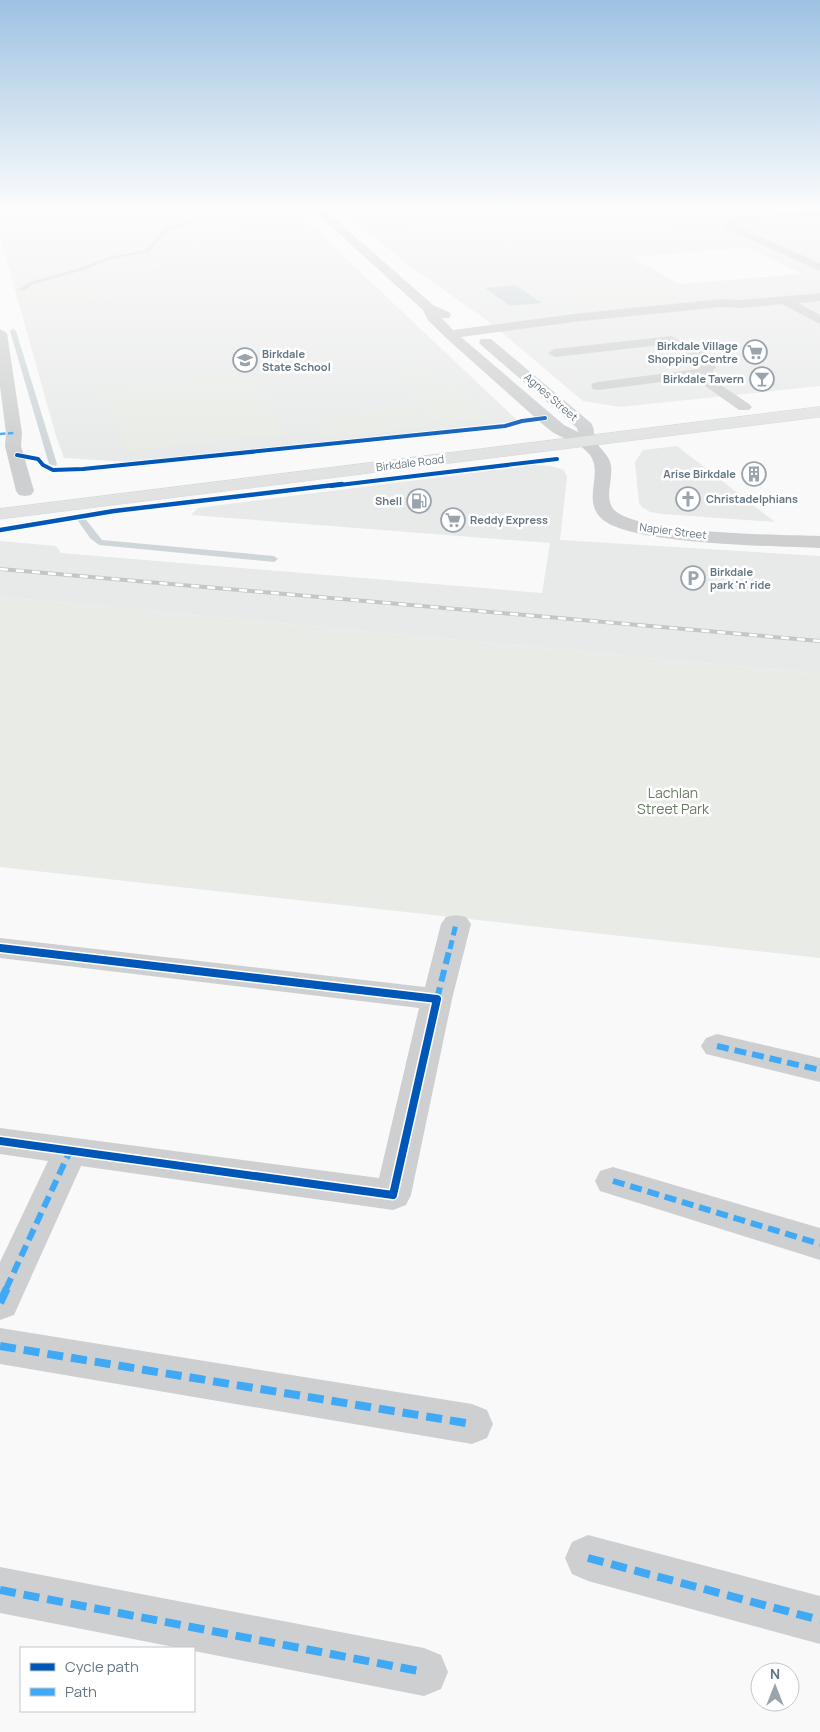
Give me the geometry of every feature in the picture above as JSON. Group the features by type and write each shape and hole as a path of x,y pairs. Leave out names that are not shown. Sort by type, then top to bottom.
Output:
{"main road":[{"path":"705,412 820,398"},
{"name":"Birkdale Road","path":"0,514 586,434 820,412"},
{"name":"Birkdale Road","path":"586,434 602,424"},
{"name":"Birkdale Road","path":"73,486 559,429"},
{"path":"16,492 44,489"}],"street":[{"name":"Agnes Street","path":"410,292 428,308 433,317 450,334 559,429 586,434"},
{"path":"450,334 556,320 722,303 741,304 820,296"},
{"path":"784,300 820,320"},
{"name":"Agnes Street","path":"428,308 447,316 472,332 586,434"},
{"path":"556,320 596,348"},
{"path":"0,333 14,433 16,492"},
{"path":"555,353 672,340 706,360 709,367 702,373 598,386"},
{"path":"702,373 701,378 744,407"},
{"name":"Napier Street","path":"586,434 601,459 603,466 600,494 602,504 609,516 618,522 673,533 820,542"},
{"path":"0,1141 393,1195 437,999 456,924"},
{"path":"0,948 437,999"},
{"path":"717,1046 820,1070"},
{"path":"0,1303 70,1151"},
{"path":"613,1181 820,1244"},
{"path":"0,1346 472,1424"},
{"path":"588,1558 820,1620"},
{"path":"0,1590 424,1672"}],"shaded area":[{"name":"Birkdale State School","path":"381,292 518,421 145,463 64,458 56,436 19,304 146,293"},
{"path":"446,292 820,292 820,386 620,407 583,401 488,321"},
{"path":"490,292 525,292 542,303 510,306"},
{"path":"677,446 775,522 662,514 650,512 642,507 639,503 635,462 643,450"},
{"path":"535,465 551,466 564,470 567,477 560,540 820,556 820,674 0,597 0,541 56,546 61,553 542,593 550,543 191,515 198,508"}],"green space":[{"path":"16,292 146,293 19,304"},
{"path":"573,292 677,292 687,298 595,306"},
{"path":"426,364 443,383 413,385 397,366"},
{"path":"248,373 288,434 125,452 101,388"},
{"path":"456,385 491,419 439,425 408,390"},
{"path":"411,408 428,426 323,438 310,419"},
{"name":"Lachlan Street Park","path":"0,597 820,674 820,958 0,867"}],"waterway":[{"path":"13,331 53,464"},
{"path":"80,518 99,542 274,559"}],"railway":[{"path":"0,569 820,641"}],"marked path":[{"path":"0,434 14,433"},
{"path":"437,999 456,924"},
{"path":"717,1046 820,1070"},
{"path":"0,1303 70,1151"},
{"path":"613,1181 820,1244"},
{"path":"0,1346 472,1424"},
{"path":"588,1558 820,1620"},
{"path":"0,1590 424,1672"}],"cycle path":[{"path":"17,455 38,459 43,465 53,470 83,469 505,426 522,421 545,418"},
{"path":"0,530 114,511 557,459"},
{"path":"0,948 437,999 393,1195 0,1141"}],"place":[{"name":"Birkdale Village Shopping Centre","path":"755,352"},
{"name":"Birkdale State School","path":"245,360"},
{"name":"Birkdale Tavern","path":"762,379"},
{"name":"Arise Birkdale","path":"754,474"},
{"name":"Christadelphians","path":"688,499"},
{"name":"Shell","path":"419,501"},
{"name":"Reddy Express","path":"453,520"},
{"name":"Birkdale park 'n' ride","path":"693,578"}]}
